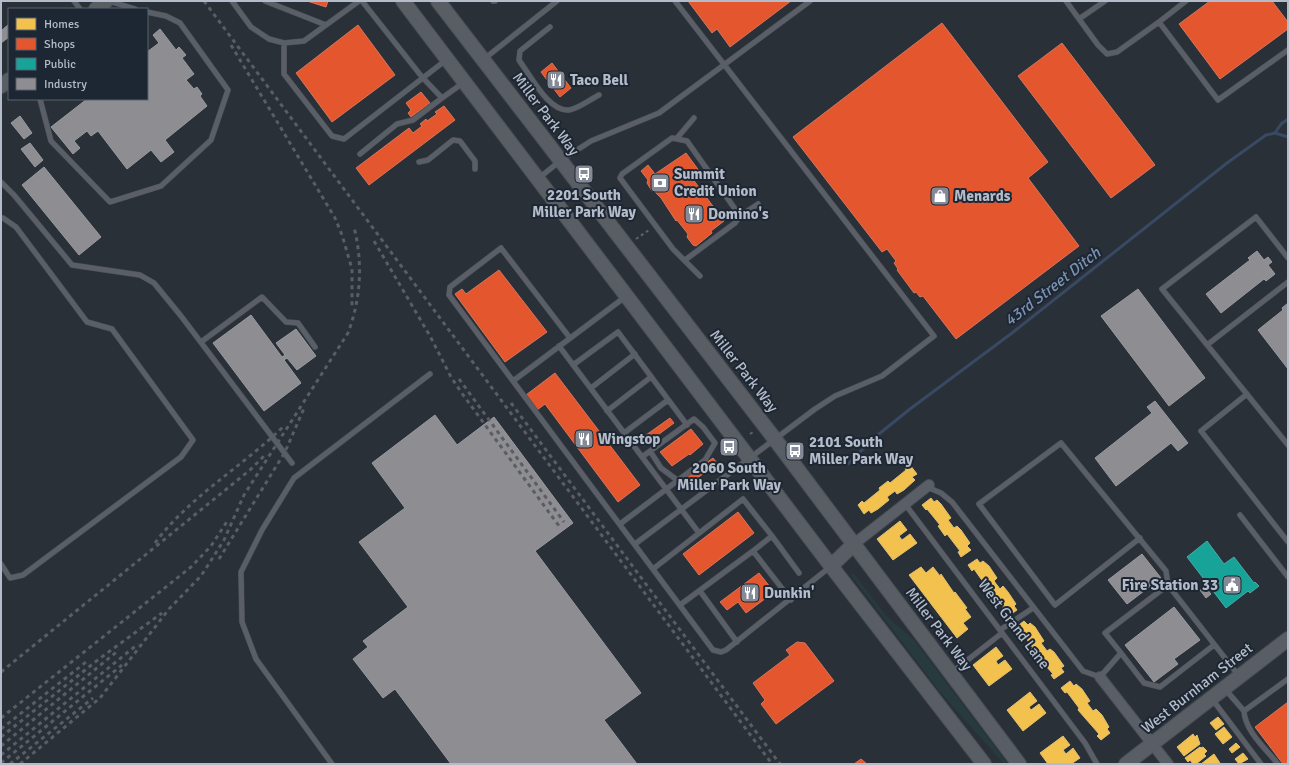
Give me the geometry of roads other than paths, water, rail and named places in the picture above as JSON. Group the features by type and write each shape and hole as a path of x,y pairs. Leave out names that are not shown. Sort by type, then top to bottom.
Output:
{"main road":[{"path":"403,1 446,60 831,566 984,764"},
{"name":"Miller Park Way","path":"438,1 774,438 1019,764"},
{"path":"831,566 854,544"},
{"name":"West Burnham Street","path":"1126,764 1288,638"}],"street":[{"path":"854,544 928,486"},
{"path":"1100,677 1168,764"}],"lane":[{"path":"232,1 251,27 269,39 284,43 304,41 359,1"},
{"path":"265,1 326,25"},
{"path":"362,1 422,77 442,98"},
{"path":"483,60 557,1"},
{"path":"635,544 680,508 774,438 835,396 882,376 934,336 675,1"},
{"path":"538,179 560,161 591,141 659,113 810,1"},
{"path":"1066,1 1098,45 1107,54 1116,52 1186,1"},
{"path":"1079,19 1105,1"},
{"path":"103,3 130,8"},
{"path":"40,100 51,141 110,202 161,186 211,140 228,90 180,23 166,16 148,12"},
{"path":"1159,22 1218,100 1288,50"},
{"path":"550,27 520,51 519,60 523,66 552,105 561,109 570,110 599,95"},
{"path":"284,43 284,74 332,136 344,139 422,77 446,60"},
{"path":"360,154 397,124 413,120 464,82"},
{"path":"677,138 694,118"},
{"path":"700,276 673,249 655,226 620,178 622,174 667,140 677,138 687,141 740,216"},
{"path":"419,162 428,160 453,140 460,141 475,161 474,169"},
{"path":"1,182 14,194 72,265 145,277 154,284 201,342 292,462"},
{"path":"685,260 735,223 740,216 758,204"},
{"path":"1288,258 1256,217 1162,289 1288,445"},
{"path":"1,218 16,228 87,322 112,329 193,440 181,457 23,575 10,578 1,564"},
{"path":"570,338 501,248 450,287 449,295 713,650 718,652 726,650 791,600 831,566"},
{"path":"1207,345 1288,282"},
{"path":"513,381 626,296"},
{"path":"201,342 262,297 286,322 298,323 315,347"},
{"path":"574,365 618,332 687,425"},
{"path":"559,346 699,533"},
{"path":"591,388 635,354"},
{"path":"332,764 256,659 242,622 241,572 262,530 294,478 430,374"},
{"path":"607,411 652,377"},
{"path":"1247,394 1201,431 1288,542"},
{"path":"624,433 668,400"},
{"path":"620,524 665,488 705,460 714,443 703,427 694,420 642,457"},
{"path":"1140,538 1055,605 979,504 1061,443 1140,538 1166,571 1168,585 1239,677"},
{"path":"650,452 661,468 677,480"},
{"path":"928,486 948,497 1080,669 1100,677 1121,653"},
{"path":"653,569 743,499 799,573"},
{"name":"West Grand Lane","path":"905,504 1085,743 1097,764"},
{"path":"1240,515 1288,577"},
{"path":"680,605 754,551 772,536"},
{"path":"754,551 791,600"},
{"path":"1168,585 1105,633 1144,683 1160,687 1214,645"},
{"path":"700,591 737,642"},
{"path":"950,673 1033,608"},
{"path":"1244,711 1288,679"},
{"path":"1225,688 1244,711 1244,719 1248,728 1278,764"},
{"path":"1211,699 1260,764"}],"waterway":[{"name":"43rd Street Ditch","path":"1275,133 1281,124 1288,119"},
{"name":"43rd Street Ditch","path":"848,464 874,438 910,409 1012,333 1227,163 1266,135 1275,133 1288,137"}],"railway":[{"path":"204,1 772,764"},
{"path":"231,45 335,218 342,235 352,269 352,309"},
{"path":"20,764 100,698 169,609 201,576 224,540 244,495 348,333 356,307 359,280 359,254 354,227"},
{"path":"374,241 430,336 451,377 559,526"},
{"path":"459,379 564,522"},
{"path":"511,403 780,764"},
{"path":"219,559 285,452 305,406"},
{"path":"155,543 169,526 200,496 268,441 284,426"},
{"path":"1,672 250,470 264,456"},
{"path":"1,718 191,567 211,546 228,520"},
{"path":"1,737 99,659 162,613"},
{"path":"1,755 138,644"},
{"path":"1,746 119,650"},
{"path":"1,729 86,662"},
{"path":"1,763 122,665"},
{"path":"10,764 93,698"}],"place":[{"name":"Taco Bell","path":"556,80"},
{"name":"2201 South Miller Park Way","path":"584,174"},
{"name":"Summit Credit Union","path":"660,183"},
{"name":"Menards","path":"940,196"},
{"name":"Domino's","path":"694,214"},
{"name":"Wingstop","path":"584,439"},
{"name":"2060 South Miller Park Way","path":"729,447"},
{"name":"2101 South Miller Park Way","path":"795,451"},
{"name":"Fire Station 33","path":"1232,585"},
{"name":"Dunkin'","path":"750,593"}]}
